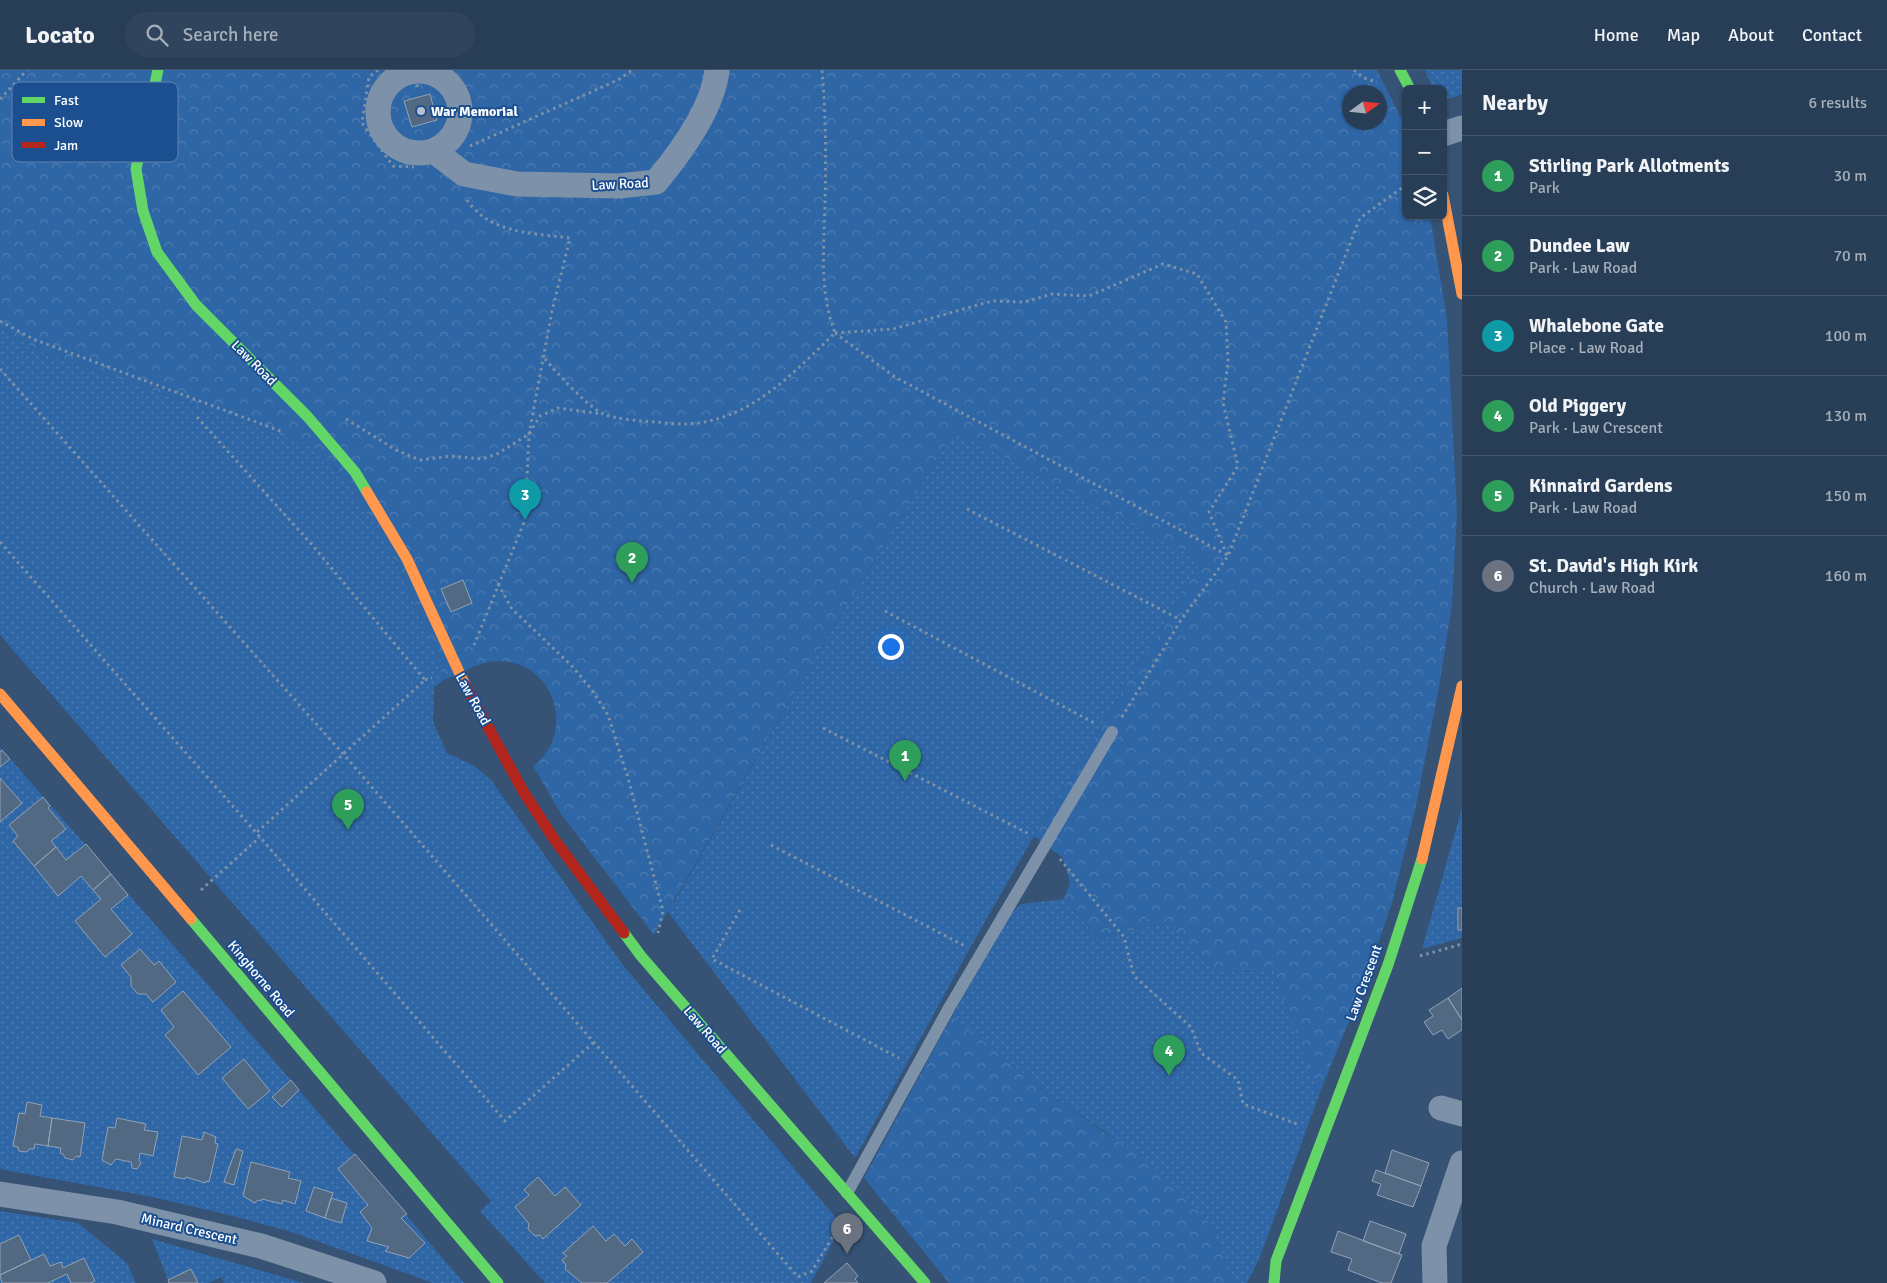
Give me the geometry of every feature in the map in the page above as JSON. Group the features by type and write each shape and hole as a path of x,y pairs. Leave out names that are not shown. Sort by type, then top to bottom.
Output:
{"street":[{"name":"Law Road","path":"438,154 464,174 517,184 620,186 656,182 682,151 716,82 717,70"},
{"path":"1400,70 1408,85"},
{"path":"432,72 444,78 454,88 460,101 459,125 438,154 410,152 398,148 388,139 381,128 378,115 379,102 384,90 392,80 404,73 417,78 432,72"},
{"path":"1447,133 1462,128"},
{"name":"Law Road","path":"138,162 136,169 143,211 157,252 196,305 307,416 355,472 388,523 425,596 456,668 523,791 554,839 641,956 925,1283"},
{"path":"1447,216 1462,294"},
{"name":"Law Crescent","path":"1274,1283 1276,1261 1388,965 1423,856 1462,686"},
{"name":"Kinghorne Road","path":"0,694 498,1283"},
{"path":"1435,1283 1434,1246 1462,1163"},
{"name":"Minard Crescent","path":"0,1194 117,1212 262,1246 374,1283"}],"lane":[{"path":"847,1193 982,954 1112,732"}],"path":[{"path":"16,82 27,70"},
{"path":"378,70 369,77 362,123 393,166 427,167 438,154 618,80 632,70"},
{"path":"822,70 825,104 822,267 826,310 835,333 895,377 1228,556"},
{"path":"0,99 12,86"},
{"path":"456,668 464,664 480,634 498,583 525,520 529,434 552,311 570,238 506,228 489,222 478,214 460,191 464,174"},
{"path":"885,611 1112,732 1181,620 1228,556 1360,218 1402,188"},
{"path":"307,416 340,415 366,429 396,450 420,460 451,456 482,459 497,454 529,434 540,416 558,408 643,421 687,424 720,417 752,404 780,386 835,333 893,329 992,301 1025,302 1052,294 1089,296 1163,264 1197,274 1226,322 1228,361 1223,403 1238,466 1209,512 1228,556"},
{"path":"0,321 33,339 284,432"},
{"path":"544,359 568,384 603,414"},
{"path":"0,369 344,755 798,1277 812,1271 841,1224 860,1207"},
{"path":"197,417 313,546 425,680 256,833"},
{"path":"967,509 1181,620"},
{"path":"0,542 260,837 505,1121 594,1042"},
{"path":"498,583 512,609 571,665 592,690 608,715 628,778 663,911 657,936"},
{"path":"823,728 1047,843 1124,938 1134,976 1191,1027 1201,1053 1238,1080 1243,1104 1324,1134"},
{"path":"181,908 260,837"},
{"path":"770,844 982,954"},
{"path":"740,910 712,959 917,1068"},
{"path":"1388,965 1462,944"}],"green space":[{"path":"0,70 1377,70 1384,85 1342,85 1342,130 1387,130 1387,90 1402,120 1402,220 1431,220 1447,319 1457,513 1452,604 1439,687 1416,806 1392,903 1364,984 1319,1095 1274,971 1218,972 1164,922 1098,939 1064,899 1070,883 1063,858 1034,836 1202,561 954,431 811,664 654,935 561,814 533,766 546,752 554,736 556,718 553,701 546,686 534,673 518,664 498,661 477,665 444,680 422,619 392,554 355,494 334,468 312,446 39,351 0,327"},
{"path":"1425,70 1462,70 1462,94 1449,99 1447,98 1447,85 1431,85"},
{"path":"0,327 39,351 312,446 334,468 355,494 374,523 392,554 422,619 444,680 434,687 433,722 447,753 473,765 491,780 623,965 842,1225 811,1283 545,1283 480,1211 491,1201 0,635"},
{"path":"954,431 1202,561 1034,836 970,948 855,1158 668,912 633,775 673,904 811,664"},
{"path":"0,747 291,1080 273,1097 282,1106 299,1090 464,1283 433,1283 292,1232 225,1214 157,1198 0,1169","holes":["27,1103 42,1105 40,1116 85,1124 80,1156 73,1160 65,1158 60,1153 61,1148 35,1144 34,1149 29,1149 26,1152 19,1151 18,1147 13,1146 19,1113 25,1114"]},
{"path":"1462,808 1462,938 1422,949"},
{"path":"1064,899 1098,939 1164,922 1218,972 1274,971 1319,1095 1260,1257 1247,1283 1234,1283 1211,1226 1110,1135 1046,1092 952,1016 1011,914 1021,904"},
{"path":"952,1016 1046,1092 1149,1163 1185,1195 1211,1226 1234,1283 949,1283 864,1178"},
{"path":"0,1211 78,1223 127,1263 136,1283 0,1283"},
{"path":"152,1239 304,1283 224,1283 221,1277 209,1283 198,1283 191,1269 168,1280"}],"building":[{"name":"War Memorial","path":"430,94 437,120 412,127 404,101"},
{"path":"463,580 472,603 451,612 441,589"},
{"path":"2,750 10,759 0,767 0,752"},
{"path":"0,778 22,803 0,822"},
{"path":"43,797 50,806 48,808 66,829 51,841 56,847 34,866 13,841 18,836 9,825"},
{"path":"86,844 111,874 93,890 81,876 58,896 34,866 56,847 66,860"},
{"path":"111,874 128,895 111,909 132,934 105,957 75,921 101,899 93,890"},
{"path":"1458,908 1462,908 1462,930 1458,930"},
{"path":"140,949 154,965 159,961 176,982 153,1002 146,994 138,994 131,986 131,977 121,965"},
{"path":"1462,988 1462,1020 1448,998"},
{"path":"183,991 231,1047 198,1075 165,1035 174,1027 161,1010"},
{"path":"1448,998 1462,1020 1462,1030 1448,1039 1442,1030 1433,1035 1424,1022 1433,1016 1429,1010"},
{"path":"244,1059 270,1091 248,1109 222,1078"},
{"path":"291,1080 299,1090 282,1107 272,1097"},
{"path":"27,1102 42,1105 40,1116 52,1118 48,1146 35,1144 34,1149 29,1149 27,1152 19,1151 18,1147 13,1146 19,1113 25,1114"},
{"path":"52,1118 85,1123 80,1157 76,1156 73,1160 65,1158 60,1153 61,1148 48,1146"},
{"path":"117,1118 146,1124 144,1130 158,1132 153,1156 140,1153 139,1160 141,1163 137,1169 132,1168 131,1162 116,1159 111,1165 102,1160 108,1127 115,1128"},
{"path":"204,1132 216,1137 215,1143 218,1144 209,1182 206,1181 205,1183 186,1177 185,1179 174,1177 182,1136 202,1140"},
{"path":"236,1149 243,1151 234,1185 224,1182"},
{"path":"1392,1150 1429,1163 1421,1186 1385,1173"},
{"path":"355,1154 407,1214 401,1218 425,1243 409,1258 385,1251 389,1247 367,1241 372,1228 360,1212 368,1205 338,1169"},
{"path":"251,1162 290,1172 288,1178 301,1181 295,1204 283,1200 282,1204 262,1199 255,1203 243,1196"},
{"path":"1376,1170 1421,1186 1413,1207 1377,1195 1381,1184 1372,1181"},
{"path":"538,1177 555,1196 565,1187 581,1205 543,1239 540,1235 535,1236 528,1229 529,1224 515,1207 529,1195 524,1190"},
{"path":"314,1187 333,1193 325,1218 306,1211"},
{"path":"331,1198 347,1203 341,1223 325,1218"},
{"path":"1370,1221 1406,1234 1399,1254 1363,1241"},
{"path":"593,1226 606,1241 614,1234 625,1246 632,1239 643,1252 607,1283 582,1283 565,1269 566,1265 562,1260 567,1256 563,1253"},
{"path":"1338,1231 1402,1255 1391,1283 1382,1283 1348,1270 1352,1259 1331,1252"},
{"path":"19,1235 31,1260 0,1275 0,1244"},
{"path":"44,1254 50,1266 61,1262 63,1268 84,1258 95,1281 90,1283 71,1283 67,1274 48,1283 2,1283 0,1275"},
{"path":"847,1263 858,1276 855,1279 858,1283 824,1283"},
{"path":"191,1269 198,1283 169,1283 168,1280"}],"traffic: fast":[{"path":"155,82 158,70"},
{"path":"1400,70 1408,85"},
{"path":"138,162 136,169 143,211 157,252 196,305 307,416 355,472 367,492"},
{"path":"1274,1283 1276,1261 1388,965 1422,859"},
{"path":"191,919 498,1283"},
{"path":"624,933 641,956 925,1283"}],"traffic: slow":[{"path":"1447,216 1462,294"},
{"path":"367,492 407,559 465,685"},
{"path":"1422,859 1462,686"},
{"path":"0,694 191,919"}],"traffic: jam":[{"path":"465,685 523,791 554,839 624,933"}],"place":[{"name":"War Memorial","path":"421,111"},
{"name":"Whalebone Gate","path":"525,520"},
{"name":"Dundee Law","path":"632,583"},
{"name":"Stirling Park Allotments","path":"905,781"},
{"name":"Kinnaird Gardens","path":"348,830"},
{"name":"Old Piggery","path":"1169,1076"},
{"name":"St. David's High Kirk","path":"847,1254"}]}
